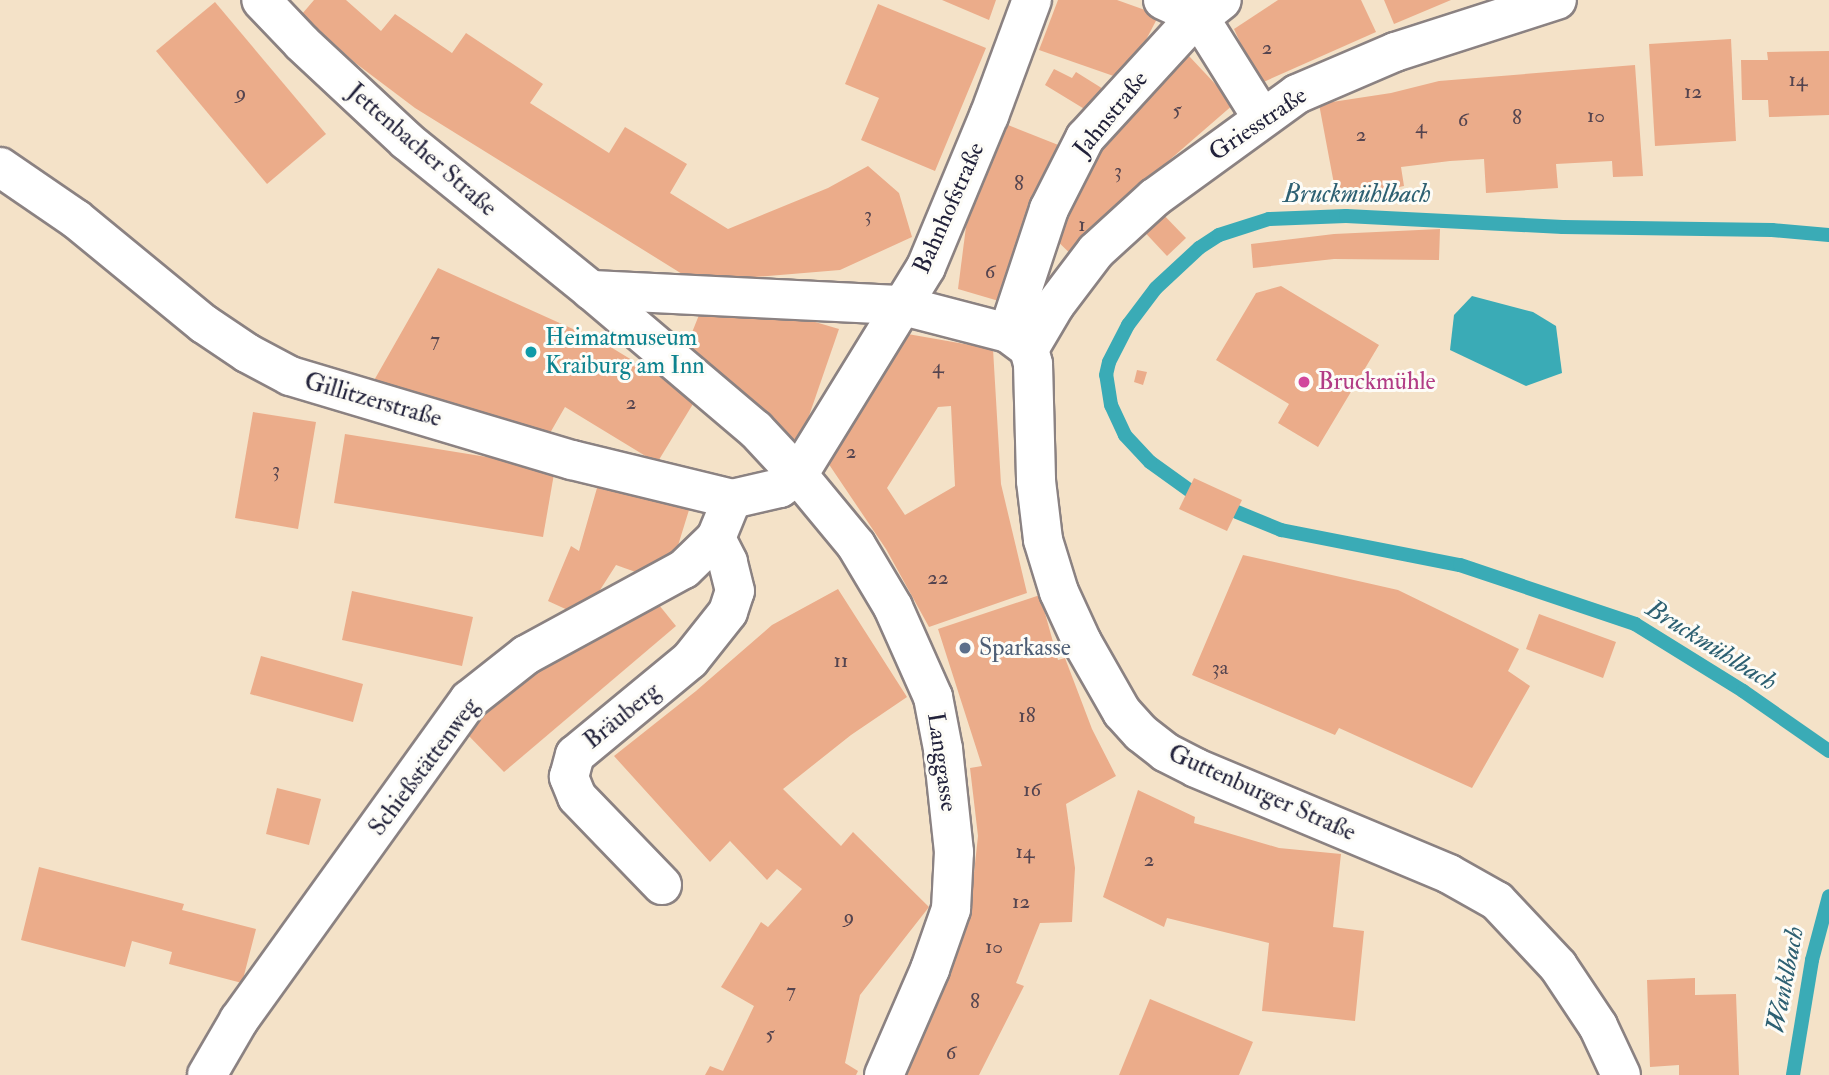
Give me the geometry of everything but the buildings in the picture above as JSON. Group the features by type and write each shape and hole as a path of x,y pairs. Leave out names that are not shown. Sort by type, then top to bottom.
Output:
{"street":[{"name":"Jettenbacher Straße","path":"261,0 302,43 407,141 592,290 756,430 798,475"},
{"name":"Bahnhofstraße","path":"798,475 900,305 926,267 1032,0"},
{"path":"1163,0 1210,8 1262,118"},
{"name":"Griesstraße","path":"1018,341 1055,305 1096,251 1154,198 1238,139 1297,93 1395,52 1557,0"},
{"name":"Jahnstraße","path":"1018,341 1049,209 1085,138 1210,8"},
{"name":"Gillitzerstraße","path":"0,167 76,219 204,324 247,353 290,376 572,460 732,499 780,488 798,475"},
{"path":"592,290 900,305 1018,341"},
{"name":"Guttenburger Straße","path":"1018,341 1033,364 1036,481 1042,540 1059,592 1082,642 1122,712 1157,746 1196,768 1448,873 1497,901 1558,966 1598,1026 1620,1075"},
{"name":"Langgasse","path":"798,475 856,545 893,607 933,697 943,749 954,852 951,909 930,969 884,1075"},
{"name":"Schießstättenweg","path":"207,1075 239,1020 470,700 526,655 684,569 716,538 732,499"},
{"name":"Bräuberg","path":"662,885 577,797 569,778 575,755 690,660 728,612 735,591 728,562 716,538"}],"water":[{"path":"1472,296 1533,312 1556,326 1562,373 1526,386 1450,350 1454,315"}],"waterway":[{"name":"Bruckmühlbach","path":"1189,490 1150,462 1125,435 1111,405 1106,375 1109,362 1128,325 1156,288 1199,248 1219,235 1269,219 1346,216 1563,227 1772,230 1829,235"},
{"name":"Bruckmühlbach","path":"1237,512 1281,530 1460,565 1635,624 1743,691 1829,751"},
{"name":"Wanklbach","path":"1793,1075 1812,960 1829,896"}],"place":[{"name":"Heimatmuseum Kraiburg am Inn","path":"531,352"},
{"name":"Bruckmühle","path":"1304,382"},
{"name":"Sparkasse","path":"965,648"}]}
